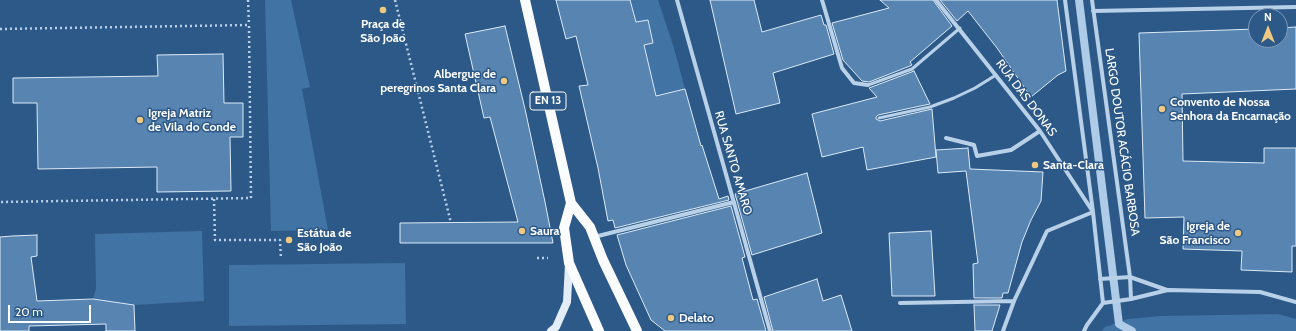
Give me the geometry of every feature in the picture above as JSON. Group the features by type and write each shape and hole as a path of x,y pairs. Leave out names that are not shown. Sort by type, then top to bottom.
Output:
{"main road":[{"name":"EN 13","path":"524,0 571,203 590,227 603,260 637,331"},
{"name":"EN 13","path":"571,203 564,228 569,263 599,331"}],"street":[{"name":"RUA SANTO AMARO","path":"677,0 770,331"},
{"path":"822,0 842,68 854,83 868,85"},
{"name":"RUA DAS DONAS","path":"936,0 960,28 1040,131 1093,212"},
{"path":"1065,0 1093,212 1103,303 1084,331"},
{"name":"LARGO DOUTOR ACÁCIO BARBOSA","path":"1092,0 1130,277 1131,299"},
{"path":"1093,11 1296,7"},
{"path":"946,138 974,145 976,156 1010,150 1040,131"},
{"path":"594,237 734,202"},
{"path":"1003,331 1014,300 1047,230 1093,212"},
{"path":"551,331 556,327 567,302 569,263"},
{"path":"1100,279 1130,277 1168,290"},
{"path":"1103,303 1131,299 1168,290 1260,292 1296,302"},
{"path":"900,303 1014,300"}],"lane":[{"path":"868,85 912,69 960,28"},
{"path":"879,118 930,107 976,88 997,75"}],"path":[{"path":"0,202 251,198 248,0"},
{"path":"395,0 451,223"},
{"path":"0,29 249,25"},
{"path":"214,199 215,240 280,240 281,259"},
{"path":"537,258 554,258"}],"shaded area":[{"path":"265,0 291,0 310,87 302,89 328,230 271,231"},
{"path":"630,0 658,0 674,48 685,89 637,131 636,22"},
{"path":"202,231 204,301 134,305 93,299 96,289 95,234"},
{"path":"405,263 406,324 229,326 229,265"},
{"path":"1278,314 1296,319 1296,331 1102,331 1105,327 1128,319 1161,316"}],"building":[{"path":"556,0 630,0 636,22 648,20 653,43 644,45 656,96 685,89 701,146 702,145 719,199 728,196 729,200 615,228 613,220 608,221 598,168 579,86 588,85 576,36 566,39"},
{"path":"710,0 754,0 762,32 821,15 824,25 826,25 834,54 773,73 780,103 736,114"},
{"path":"880,0 933,0 952,26 910,62 912,65 869,82 862,81 843,60 832,23 889,8"},
{"path":"940,0 1057,0 1066,71 1058,75 1031,97 997,48 968,11 957,21"},
{"path":"505,26 525,109 553,243 400,243 400,223 518,222 490,117 484,118 465,34"},
{"path":"1296,27 1296,89 1182,94 1183,161 1264,163 1264,148 1296,148 1296,246 1292,246 1292,272 1241,270 1242,251 1183,249 1184,217 1145,218 1139,33 1248,29 1248,48 1288,48 1288,28"},
{"name":"Igreja Matriz de Vila do Conde","path":"223,54 224,103 243,103 243,137 230,137 231,191 157,192 157,167 38,169 37,103 13,103 13,78 158,76 157,55"},
{"path":"914,71 930,104 878,115 876,119 880,121 932,109 936,157 867,170 863,147 822,157 812,114 877,97 869,88"},
{"path":"968,148 970,169 1043,172 1041,201 1022,242 1008,293 1003,293 1002,298 974,298 973,264 978,263 966,171 938,173 936,150"},
{"path":"807,173 822,233 752,255 735,194"},
{"path":"731,206 745,257 742,258 753,300 757,299 766,331 665,331 651,320 626,265 617,235"},
{"path":"931,231 935,296 892,296 889,233"},
{"path":"37,235 37,256 31,257 37,301 93,299 134,305 135,331 106,331 106,324 29,326 29,331 0,331 0,237"},
{"path":"817,279 823,301 841,295 852,331 773,331 764,297"},
{"path":"974,305 1000,305 992,331 975,331"}],"waterway":[{"path":"1079,0 1119,324 1132,331"}],"place":[{"name":"Praça de São João","path":"383,10"},
{"name":"Albergue de peregrinos Santa Clara","path":"504,81"},
{"name":"Convento de Nossa Senhora da Encarnação","path":"1162,109"},
{"name":"Igreja Matriz de Vila do Conde","path":"140,120"},
{"name":"Santa-Clara","path":"1035,165"},
{"name":"Saura","path":"522,231"},
{"name":"Igreja de São Francisco","path":"1238,233"},
{"name":"Estátua de São João","path":"289,240"},
{"name":"Delato","path":"671,318"}]}
